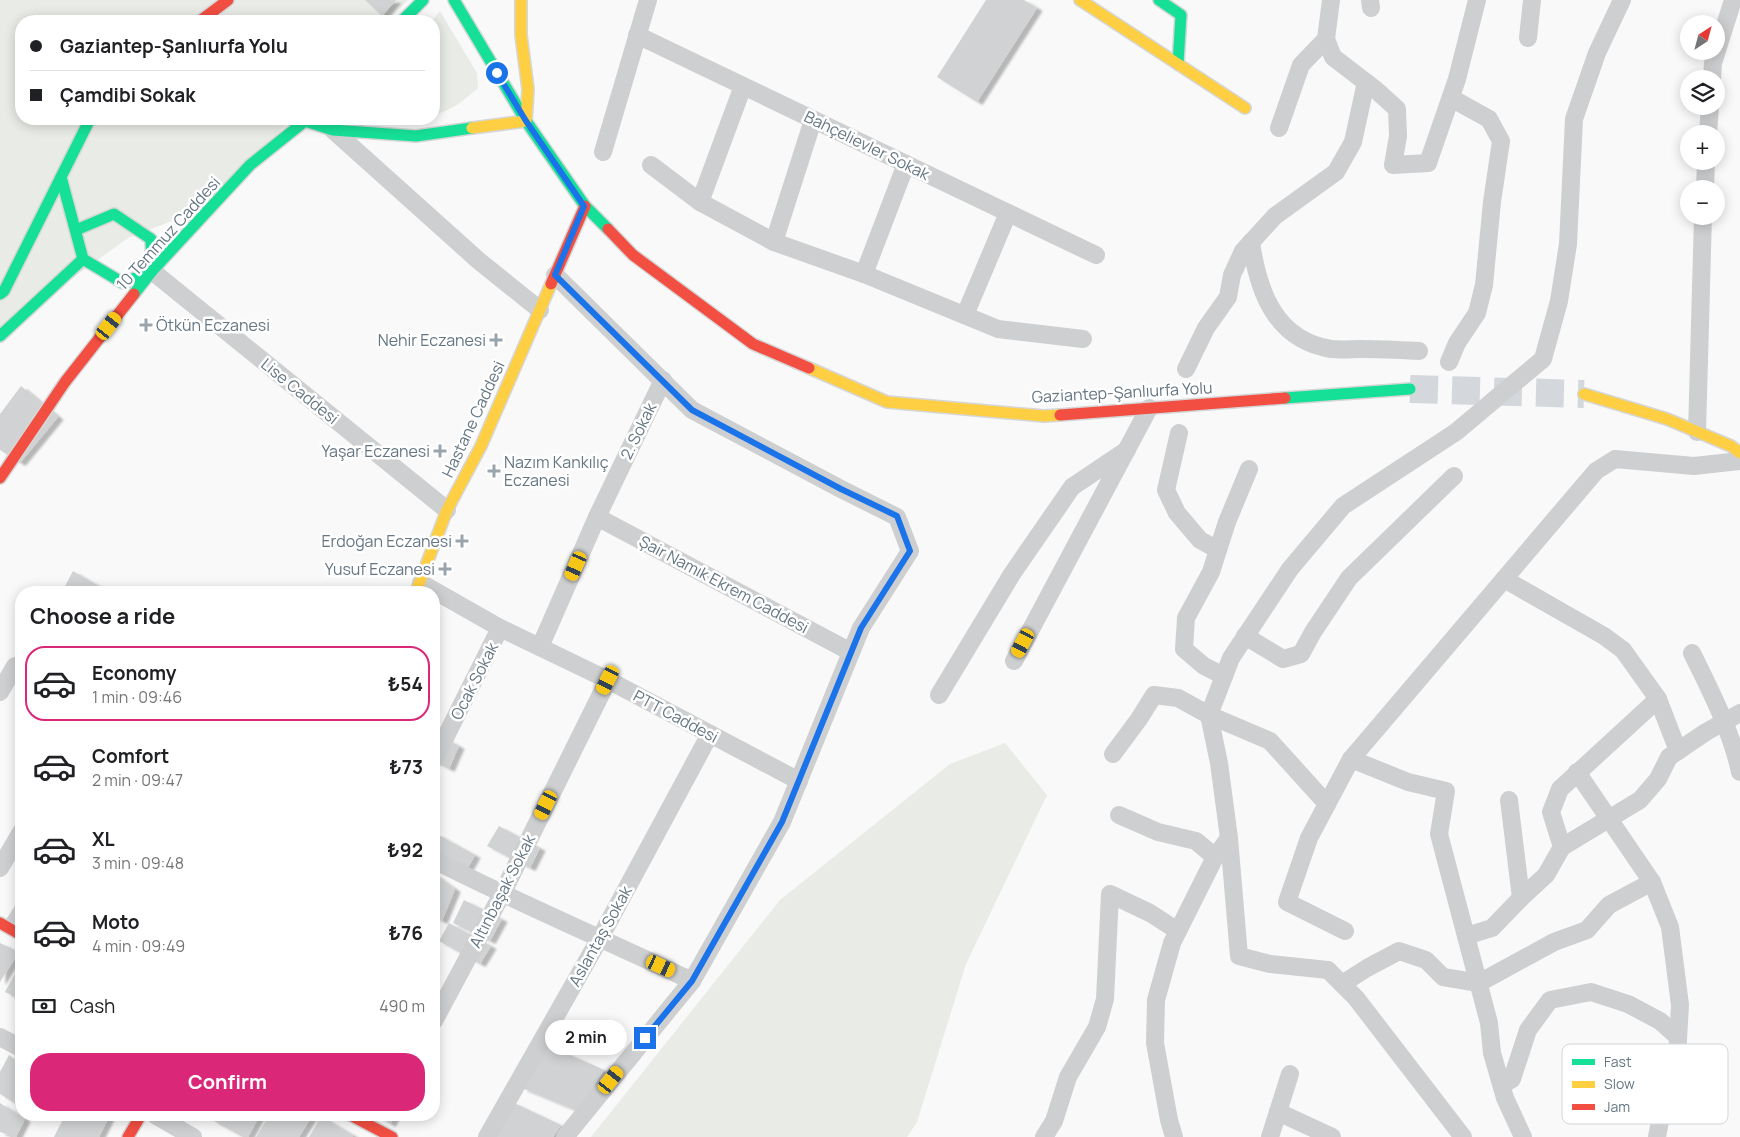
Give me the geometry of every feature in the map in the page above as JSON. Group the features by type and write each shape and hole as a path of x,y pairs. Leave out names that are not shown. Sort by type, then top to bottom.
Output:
{"street":[{"path":"208,15 228,0"},
{"path":"408,15 423,0"},
{"name":"Gaziantep-Şanlıurfa Yolu","path":"454,0 526,121 584,206 633,255 753,344 887,402 1044,416 1410,390"},
{"path":"521,0 521,35 528,89 526,121"},
{"path":"603,152 648,0"},
{"path":"1080,0 1245,108"},
{"path":"1159,0 1181,15 1178,64"},
{"path":"1330,0 1326,39 1333,57 1397,109 1398,136 1393,165 1428,163 1457,79 1477,0"},
{"path":"1528,38 1532,0"},
{"path":"1463,1137 1356,998 1328,970 1270,964 1239,956 1229,838 1219,763 1209,715 1231,658 1245,636 1290,570 1343,506 1456,432 1543,359 1559,300 1568,244 1574,119 1597,52 1622,0"},
{"path":"1713,70 1733,0"},
{"name":"Bahçelievler Sokak","path":"637,35 1096,256"},
{"path":"1279,128 1301,65 1326,39"},
{"path":"1186,369 1206,328 1228,297 1236,267 1243,251 1275,216 1336,172 1353,142 1366,82"},
{"path":"700,202 743,86"},
{"path":"1449,362 1457,343 1476,314 1484,285 1492,202 1501,142 1488,119 1451,98"},
{"path":"774,242 813,120"},
{"name":"10 Temmuz Caddesi","path":"320,125 333,130 416,136 526,121"},
{"path":"0,294 4,290 87,125"},
{"name":"10 Temmuz Caddesi","path":"0,478 65,382 152,271 250,165 300,125"},
{"path":"333,130 479,261 540,310"},
{"path":"864,274 906,164"},
{"path":"651,165 700,202 774,242 864,274 998,329 1083,340"},
{"path":"61,177 83,259 122,283 152,271 151,239 114,214 76,230"},
{"name":"Hastane Caddesi","path":"419,586 447,510 481,446 584,206"},
{"path":"965,315 1008,213"},
{"path":"1697,432 1703,225"},
{"path":"1251,242 1265,299 1287,330 1307,343 1332,349 1419,351"},
{"path":"0,336 83,259"},
{"name":"Lise Caddesi","path":"152,271 447,510"},
{"path":"555,275 692,410 841,489 897,516 910,551 861,628 782,822 692,981 565,1137"},
{"name":"2. Sokak","path":"540,647 597,517 663,380"},
{"path":"1584,394 1667,419 1731,446 1740,453"},
{"path":"1014,661 1149,408"},
{"path":"1179,433 1166,490 1177,513 1200,540 1218,550"},
{"path":"939,694 1012,574 1072,487 1127,450"},
{"path":"1345,931 1287,902 1309,838 1352,759 1596,471 1615,459 1694,466 1740,461"},
{"path":"1224,676 1204,666 1184,649 1186,618 1211,572 1227,522 1249,469"},
{"path":"1245,636 1283,659 1301,654 1312,632 1349,578 1454,476"},
{"name":"Şair Namık Ekrem Caddesi","path":"597,517 851,652"},
{"path":"1504,579 1604,636 1623,650 1658,699 1678,751"},
{"name":"PTT Caddesi","path":"440,599 608,680 799,781"},
{"name":"Ocak Sokak","path":"440,748 500,628"},
{"path":"1692,653 1732,717 1740,772"},
{"path":"0,692 15,672"},
{"name":"Altınbaşak Sokak","path":"440,1010 502,894 608,680"},
{"path":"1113,754 1154,695 1178,698 1209,715 1270,741 1327,804"},
{"path":"1562,847 1551,812 1560,789 1658,699"},
{"path":"1466,936 1492,928 1546,875 1562,847 1610,820 1640,800 1658,779 1669,757 1732,717"},
{"name":"Aslantaş Sokak","path":"487,1137 600,938 710,734"},
{"path":"1352,759 1408,782 1446,791 1439,834 1489,1023 1492,1053 1506,1098 1523,1137"},
{"path":"1577,772 1652,882 1670,928 1680,1005 1678,1044"},
{"path":"1509,800 1521,898"},
{"path":"1119,815 1158,832 1196,841 1215,857"},
{"path":"1174,1137 1155,1044 1156,1000 1172,943 1215,857 1229,838"},
{"path":"0,868 15,844"},
{"path":"440,863 502,894 692,981"},
{"path":"1342,984 1399,951 1426,960 1443,977 1479,983 1554,942 1587,930 1609,905 1652,882"},
{"path":"1044,1137 1054,1121 1068,1077 1097,1027 1105,998 1110,894 1150,913 1178,931"},
{"path":"0,923 15,932"},
{"path":"1502,1085 1512,1079 1528,1030 1550,1000 1591,992 1628,1004 1660,1021 1678,1037"},
{"path":"0,1037 15,1045"},
{"path":"1270,1137 1290,1074"},
{"path":"1278,1112 1332,1137"},
{"path":"128,1137 137,1121"},
{"path":"165,1121 193,1137"},
{"path":"379,1122 392,1137"},
{"path":"1657,1137 1659,1124"}],"shaded area":[{"path":"0,0 408,0 393,15 15,15 15,125 286,125 205,208 128,238 0,330"},
{"path":"440,11 477,73 478,88 463,101 440,113 440,15 437,15"},
{"path":"1005,743 1047,795 966,964 917,1122 907,1137 591,1137 780,900 950,764"}],"building":[{"path":"365,0 396,0 381,15"},
{"path":"986,0 1024,0 1037,8 977,102 937,77"},
{"path":"21,386 58,417 20,463 0,450 0,414"},
{"path":"73,571 99,586 65,586"},
{"path":"440,735 459,746 449,769 440,764"},
{"path":"499,826 540,848 530,868 487,846"},
{"path":"440,836 475,855 464,875 440,863"},
{"path":"440,878 455,889 442,921 440,920"},
{"path":"464,900 502,919 490,941 453,923"},
{"path":"15,906 15,929 4,923"},
{"path":"449,923 491,946 480,964 440,942"},
{"path":"0,943 15,950 15,958 0,982"},
{"path":"15,973 15,997 5,992"},
{"path":"548,1045 604,1070 578,1111 522,1088"},
{"path":"9,1055 15,1060 15,1103 0,1094 0,1072"},
{"path":"512,1102 561,1125 553,1137 493,1137"},
{"path":"0,1103 15,1113 15,1121 24,1121 16,1137 0,1132"},
{"path":"62,1121 107,1121 99,1137 54,1137"},
{"path":"214,1121 257,1121 248,1137 243,1137"},
{"path":"265,1121 309,1121 299,1137 256,1137"},
{"path":"318,1121 329,1121 353,1135 352,1137 309,1137"}],"tunnel":[{"path":"1410,389 1584,394"}],"traffic: fast":[{"path":"408,15 423,0"},
{"path":"454,0 526,121 585,206 608,229"},
{"path":"1159,0 1181,15 1178,64"},
{"path":"0,294 4,291 87,125"},
{"path":"134,294 152,271 250,165 300,125"},
{"path":"317,125 333,130 416,136 472,128"},
{"path":"61,177 83,259 123,283 152,271 151,239 114,214 76,230"},
{"path":"0,336 83,259"},
{"path":"1285,398 1410,389"}],"traffic: slow":[{"path":"472,128 526,121 528,89 521,35 521,0"},
{"path":"1080,0 1245,108"},
{"path":"418,586 447,510 481,446 551,284"},
{"path":"809,368 887,402 1044,416 1060,415"},
{"path":"1584,394 1667,419 1731,446 1740,453"}],"traffic: jam":[{"path":"208,15 228,0"},
{"path":"551,284 585,206"},
{"path":"608,229 633,255 753,344 809,368"},
{"path":"0,478 65,382 134,294"},
{"path":"1060,415 1285,398"},
{"path":"0,923 15,932"},
{"path":"128,1137 137,1121"},
{"path":"361,1121 392,1137"}],"place":[{"name":"Ötkün Eczanesi","path":"146,325"},
{"name":"Nehir Eczanesi","path":"496,340"},
{"name":"Yaşar Eczanesi","path":"440,451"},
{"name":"Nazım Kankılıç Eczanesi","path":"494,471"},
{"name":"Erdoğan Eczanesi","path":"462,541"},
{"name":"Yusuf Eczanesi","path":"445,569"}],"route":[{"path":"497,73 526,121 584,206 555,275 692,410 841,489 897,516 910,551 861,628 782,822 692,981 645,1038"}]}
